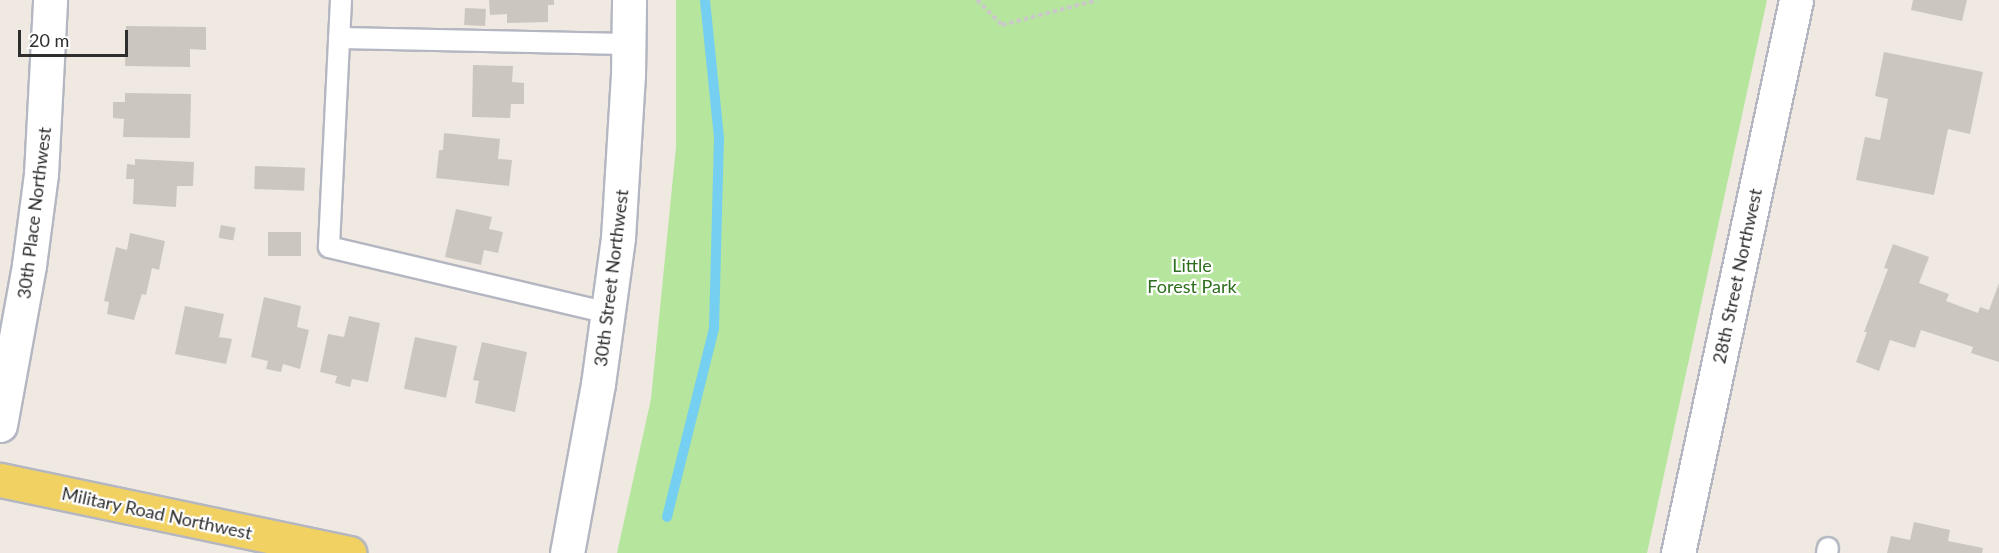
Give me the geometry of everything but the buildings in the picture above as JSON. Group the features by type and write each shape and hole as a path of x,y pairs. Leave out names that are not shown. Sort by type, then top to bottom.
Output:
{"main road":[{"name":"Military Road Northwest","path":"0,480 349,553"}],"street":[{"name":"30th Place Northwest","path":"0,425 28,276 41,174 50,0"},
{"name":"30th Street Northwest","path":"567,553 588,445 608,314 621,189 629,0"},
{"name":"28th Street Northwest","path":"1678,553 1796,0"}],"lane":[{"path":"341,0 329,247 608,314"},
{"path":"339,38 628,44"}],"path":[{"path":"977,0 1002,25 1097,0"}],"green space":[{"name":"Little Forest Park","path":"676,0 1767,0 1647,553 617,553 651,399 676,147"}],"waterway":[{"path":"667,517 714,328 719,138 705,0"}]}
